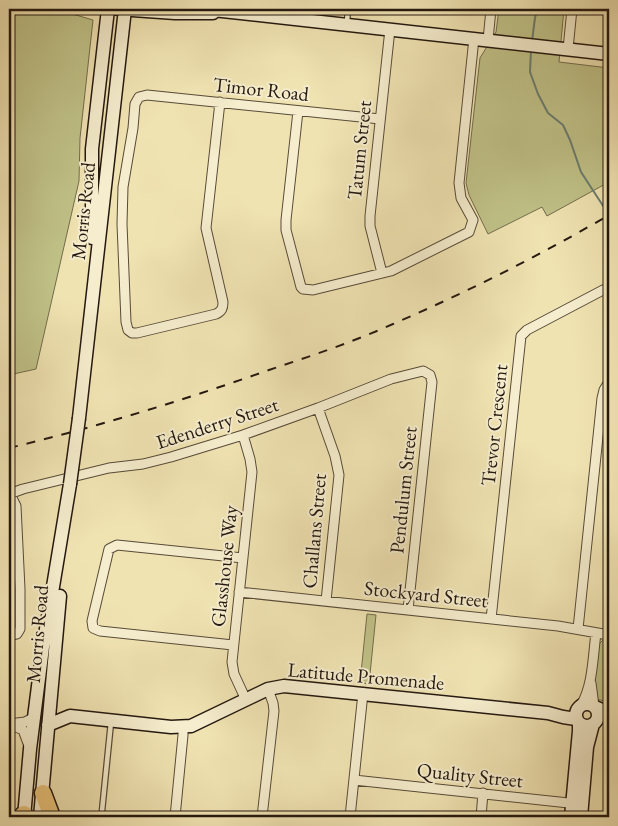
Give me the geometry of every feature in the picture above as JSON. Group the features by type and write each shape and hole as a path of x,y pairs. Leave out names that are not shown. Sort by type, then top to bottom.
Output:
{"highway":[{"path":"43,793 52,817"}],"street":[{"name":"Morris Road","path":"79,418 92,260 92,149 108,9"},
{"name":"Morris Road","path":"23,816 44,647 79,418 107,168 121,9"},
{"path":"121,9 175,13 246,13"},
{"path":"204,9 609,54"},
{"path":"488,40 491,9"},
{"path":"567,49 572,9"},
{"name":"Tatum Street","path":"382,273 370,226 370,216 390,29"},
{"path":"298,111 286,230 301,286 303,289 313,290 396,268 469,232 472,220 461,198 459,183 474,38"},
{"name":"Timor Road","path":"220,102 206,228 223,307 216,314 137,334 132,333 128,330 127,326 122,187 133,128 135,104 139,97 147,95 220,102 380,119"},
{"path":"92,168 107,168"},
{"name":"Trevor Crescent","path":"491,619 521,336 527,330 609,289"},
{"name":"Edenderry Street","path":"9,494 109,468 143,464 171,457 243,435 399,376 421,371 430,375"},
{"name":"Pendulum Street","path":"408,610 432,382 430,375"},
{"path":"578,629 602,398 609,382"},
{"name":"Challans Street","path":"318,408 338,464 339,475 326,601"},
{"name":"Glasshouse Way","path":"243,435 252,472 232,662 233,670 246,700"},
{"name":"Morris Road","path":"40,817 70,484"},
{"path":"9,494 16,506 20,629 18,634 9,636"},
{"path":"233,645 100,631 93,628 92,621 109,549 117,545 242,558"},
{"name":"Stockyard Street","path":"239,592 578,629 609,635"},
{"path":"571,817 577,804 587,747 589,714 584,701 590,680 596,632"},
{"name":"Latitude Promenade","path":"48,726 70,716 171,727 192,726 268,689 284,686 548,713 589,714"},
{"path":"262,817 274,711 268,689"},
{"path":"350,817 363,693"},
{"path":"50,694 59,709 70,716"},
{"path":"589,714 609,713"},
{"path":"9,724 25,722 35,717"},
{"path":"9,724 23,730 30,749"},
{"path":"175,817 183,727"},
{"name":"Quality Street","path":"354,780 577,804"},
{"path":"481,817 484,794"},
{"path":"577,804 581,817"}],"lane":[{"path":"346,24 348,9"},
{"path":"102,817 112,720"}],"green space":[{"path":"9,9 41,9 93,20 80,138 79,181 36,369 9,375"},
{"path":"499,9 564,9 559,62 609,68 609,182 547,216 542,207 488,234 469,195 466,183 480,58 496,32"},
{"path":"367,614 376,615 369,684 360,683"},
{"path":"609,638 609,702 596,699 595,673 599,644"}],"waterway":[{"path":"532,41 537,9"},
{"path":"531,51 530,72 538,94 548,113 563,125 581,172 609,215"}],"railway":[{"path":"9,448 108,422 173,402 363,337 421,312 502,273 609,215"}]}
